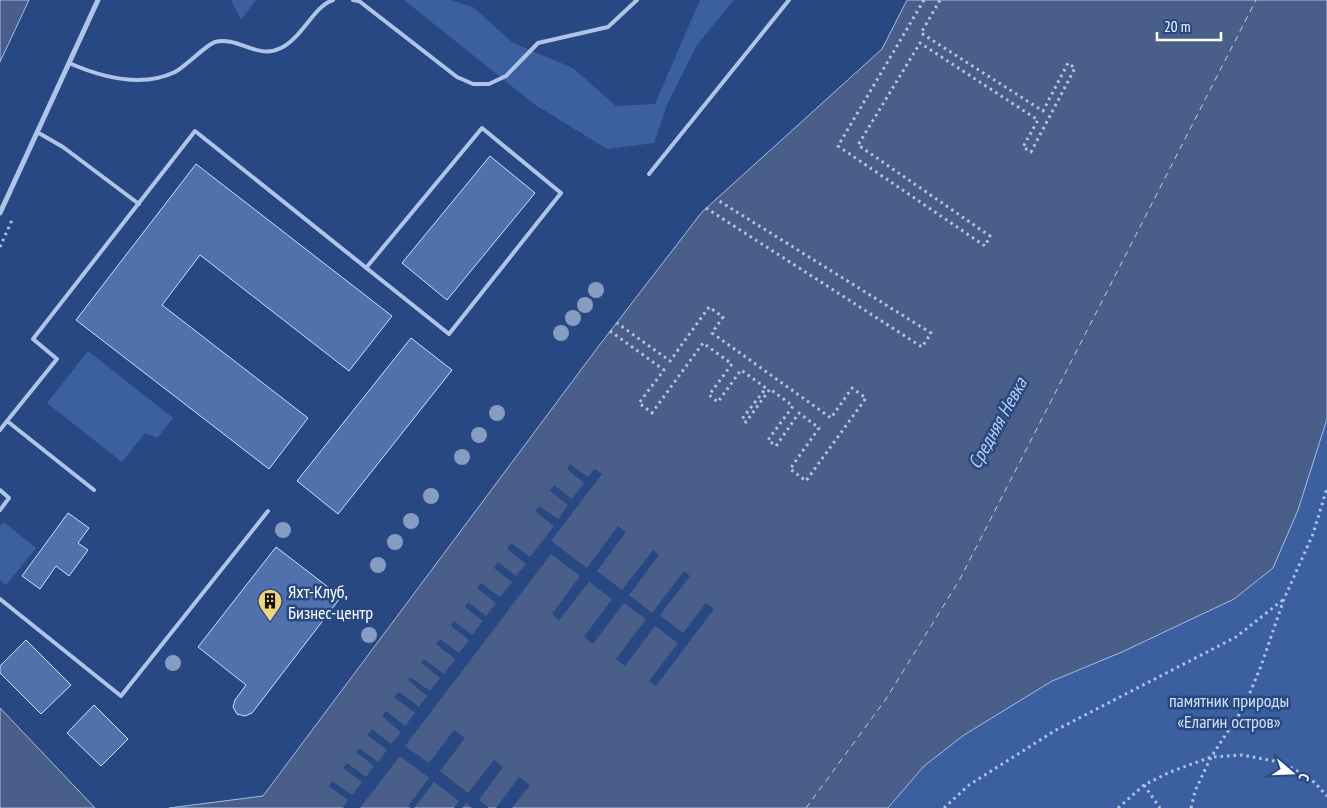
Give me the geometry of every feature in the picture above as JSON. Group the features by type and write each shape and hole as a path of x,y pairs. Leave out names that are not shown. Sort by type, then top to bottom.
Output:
{"street":[{"path":"0,213 98,0"}],"lane":[{"path":"69,63 104,76 127,79 152,79 176,72 213,42 228,41 262,52 280,48 296,37 326,2 333,0"},
{"path":"353,0 358,1 457,77 473,84 489,84 506,76 538,43 608,28 637,0"},
{"path":"649,174 789,0"},
{"path":"0,430 57,358 33,339 195,131 366,268 449,334 561,193 482,128 366,268"},
{"path":"37,132 63,147 139,204"},
{"path":"7,421 94,490"},
{"path":"0,490 9,498 0,510"},
{"path":"0,599 121,696 268,511"}],"path":[{"path":"924,0 838,146 985,246 990,236 858,146 920,43 1038,120 1024,147 1031,152 1075,68 1068,63 1043,111 922,33 940,0"},
{"path":"706,208 922,347 931,333 716,199"},
{"path":"610,331 664,370 639,404 652,413 703,343 732,364 709,395 718,402 741,370 766,388 742,420 746,422 770,389 793,406 768,440 776,446 799,413 820,428 790,469 806,481 866,398 852,388 831,418 712,333 723,317 709,307 670,361 617,323"},
{"path":"1191,808 1195,792 1212,757 1244,707 1261,666 1284,599 1313,534 1327,488"},
{"path":"944,808 969,785 1056,730 1236,637 1284,599"},
{"path":"1118,808 1144,785 1170,772 1212,757 1242,755 1274,761 1301,773 1314,782 1327,796"},
{"path":"1144,785 1160,808"}],"green space":[{"path":"231,0 256,0 241,20"},
{"path":"404,0 450,0 473,7 513,43 573,68 616,106 655,104 700,0 734,0 697,45 667,105 654,143 607,149 534,104"},
{"path":"88,351 173,418 157,438 145,433 122,462 47,403"},
{"name":"памятник природы «Елагин остров»","path":"1327,419 1327,808 889,808 924,766 964,735 1052,681 1122,652 1298,510"},
{"path":"4,522 36,548 6,585 0,580 0,526"}],"water":[{"path":"0,0 29,0 0,62"},
{"name":"Средняя Невка","path":"907,0 1327,0 1327,419 1298,510 1273,568 1234,599 1122,652 1052,681 964,735 924,766 888,808 169,808 263,796 598,347 702,212 882,49"},
{"path":"0,708 95,808 0,808"}],"pier":[{"path":"570,464 588,477 595,469 602,474 551,541 587,568 618,526 626,532 597,571 622,590 653,550 659,555 629,595 652,613 684,571 690,576 660,615 683,633 706,603 714,609 656,686 649,681 678,643 655,626 625,666 616,659 646,619 624,603 593,644 584,637 612,599 589,582 559,620 552,614 580,576 551,554 405,746 429,763 454,730 465,738 440,771 468,793 494,760 503,767 479,800 489,808 472,808 466,803 462,808 454,808 459,801 434,782 414,808 411,808 408,806 429,778 400,756 360,808 343,808 348,800 329,786 332,781 352,795 362,782 343,768 347,763 366,777 374,766 356,752 359,748 378,762 387,750 367,735 372,729 391,744 401,732 382,716 386,711 405,726 415,713 394,697 399,692 419,707 427,696 408,680 410,677 430,691 440,678 421,663 424,659 444,674 455,659 436,644 440,639 459,653 469,640 451,626 454,621 472,635 483,621 465,607 468,602 486,616 496,603 477,588 481,583 500,597 512,582 494,568 498,562 516,576 526,564 507,549 511,543 530,557 554,526 535,511 539,506 558,519 568,505 550,491 554,485 572,499 584,483 567,469"},
{"path":"519,777 530,785 512,808 496,808"}],"building":[{"path":"490,156 535,193 447,300 402,263"},
{"path":"196,164 392,316 349,371 200,255 162,305 308,418 269,469 76,320"},
{"path":"411,338 452,370 338,514 297,481"},
{"path":"68,513 89,528 78,543 88,550 69,576 56,566 40,589 22,576"},
{"name":"Яхт-Клуб, Бизнес-центр","path":"276,547 341,597 252,713 245,716 237,714 233,707 235,700 246,685 198,647"},
{"path":"26,640 71,685 41,714 0,673 0,666"},
{"path":"94,705 128,739 101,766 67,733"}],"ferry route":[{"path":"806,808 886,699 960,579 1256,0"}],"place":[{"name":"Яхт-Клуб, Бизнес-центр","path":"270,622"}]}
